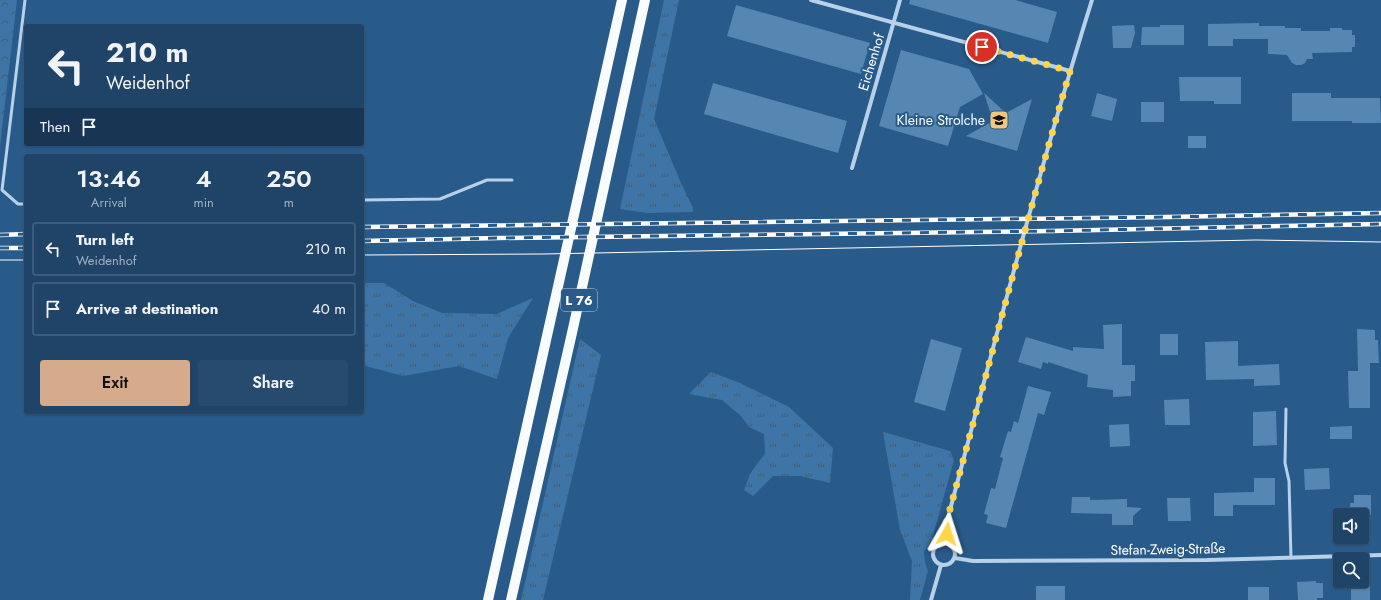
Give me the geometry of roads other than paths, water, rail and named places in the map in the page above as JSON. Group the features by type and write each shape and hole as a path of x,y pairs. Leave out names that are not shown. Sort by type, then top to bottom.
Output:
{"main road":[{"name":"L 76","path":"488,600 622,0"},
{"name":"L 76","path":"511,600 572,333 645,0"}],"street":[{"name":"Eichenhof","path":"811,0 894,22 852,168"},
{"path":"900,0 894,22 1070,71"},
{"path":"947,543 946,524 1046,154 1092,0"},
{"path":"947,543 955,549 955,558 949,565 941,565 934,559 934,550 941,544 947,543"},
{"name":"Stefan-Zweig-Straße","path":"955,558 973,561 1199,560 1381,555"},
{"path":"931,600 941,565"}],"lane":[{"path":"24,204 18,204 2,190 25,0"},
{"path":"364,200 440,199 487,180 512,180"},
{"path":"1286,409 1285,463 1289,481 1291,558"}],"tram line":[{"path":"364,255 543,254 1256,240 1381,242"},
{"path":"0,260 24,260"}],"railway":[{"path":"364,227 1381,213"},
{"path":"364,241 1052,231 1381,224"},
{"path":"0,235 24,234"},
{"path":"0,248 24,248"}],"place":[{"name":"Kleine Strolche","path":"999,120"}]}
